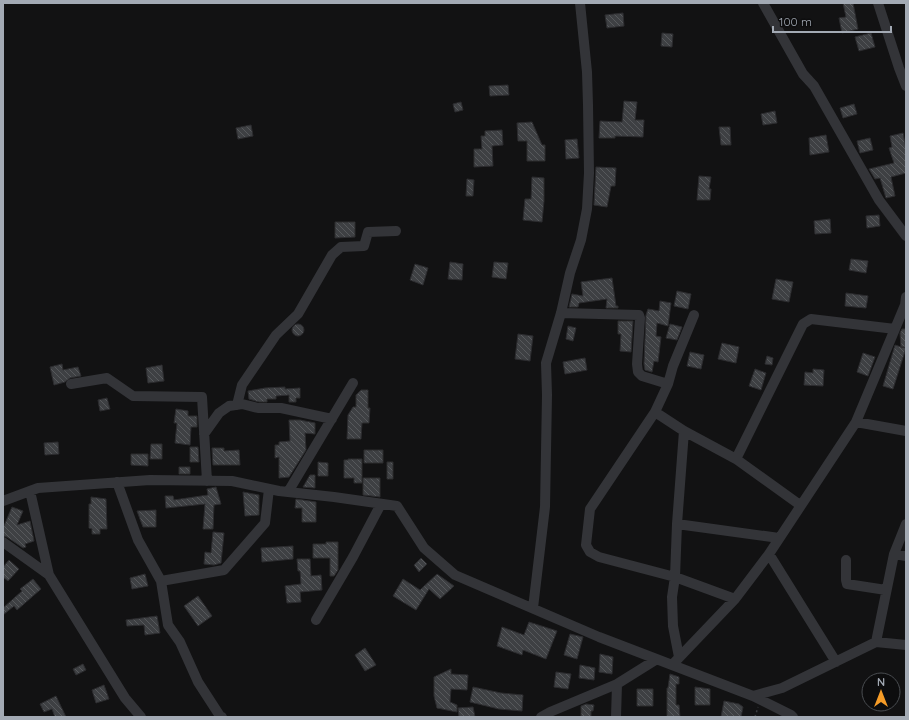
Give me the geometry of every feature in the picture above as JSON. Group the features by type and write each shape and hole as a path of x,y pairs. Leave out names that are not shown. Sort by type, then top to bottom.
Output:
{"street":[{"path":"533,608 545,507 547,395 546,363 561,313 570,273 581,240 587,209 589,173 587,72 580,3"},
{"path":"763,3 803,74 814,86 879,200 906,236"},
{"path":"878,3 898,68 906,86"},
{"path":"237,405 242,385 276,335 298,314 332,255 341,247 364,246 368,232 396,231"},
{"path":"676,661 735,599 769,554 856,422 905,305 906,297"},
{"path":"561,313 639,315 638,372 642,376 668,384"},
{"path":"694,315 673,366 668,384 655,412 590,509 586,545 590,552 599,557 676,578 735,599"},
{"path":"736,459 803,324 811,319 895,329"},
{"path":"70,384 107,378 133,396 202,397 207,481"},
{"path":"288,492 353,383"},
{"path":"204,434 218,414 230,406 242,404 258,408 281,408 300,414 332,419"},
{"path":"655,412 684,431 736,459 800,505"},
{"path":"856,422 906,431"},
{"path":"676,661 672,597 676,578 677,524 684,431"},
{"path":"3,501 38,488 150,480 232,481 268,489 397,506 424,548 455,575 599,637 657,659 676,661 753,696 790,714 793,717"},
{"path":"117,482 138,540 161,581 168,625 180,642 198,682 222,717"},
{"path":"161,581 224,570 265,523 268,489"},
{"path":"30,491 49,576 125,698 140,717"},
{"path":"316,620 353,558 381,504"},
{"path":"677,524 779,538"},
{"path":"876,642 894,554 906,524"},
{"path":"3,542 49,576"},
{"path":"769,554 836,662"},
{"path":"894,554 906,556"},
{"path":"846,560 846,580 848,584 886,590"},
{"path":"753,696 782,688 876,642 906,645"},
{"path":"541,717 616,684 657,659"},
{"path":"616,684 616,717"}],"building":[{"path":"843,3 853,3 858,29 842,33 839,18 846,17"},
{"path":"623,13 624,26 607,28 605,15"},
{"path":"662,33 673,34 672,47 661,46"},
{"path":"871,33 875,47 859,51 855,37"},
{"path":"508,85 509,95 490,96 489,86"},
{"path":"624,101 637,102 635,120 644,120 643,137 615,136 615,138 599,138 600,121 622,122"},
{"path":"461,102 463,110 455,112 453,104"},
{"path":"854,104 857,114 843,118 840,108"},
{"path":"775,111 777,123 763,125 761,114"},
{"path":"532,122 542,145 545,145 545,161 527,161 527,141 518,141 517,123"},
{"path":"251,125 253,136 238,139 236,128"},
{"path":"719,127 730,127 731,145 721,145"},
{"path":"502,130 503,145 492,146 493,166 474,167 474,149 482,149 481,136 485,136 485,131"},
{"path":"903,133 906,149 906,173 891,177 895,196 886,198 880,178 875,179 869,169 894,163 889,148 892,147 890,136"},
{"path":"826,135 829,152 810,155 809,138"},
{"path":"870,138 873,150 860,153 857,141"},
{"path":"577,139 579,158 566,159 565,140"},
{"path":"596,167 616,168 615,186 611,186 607,207 594,205"},
{"path":"699,176 711,177 709,189 711,189 710,200 697,200"},
{"path":"532,177 544,178 542,222 523,220 525,199 531,199"},
{"path":"467,179 474,180 473,196 466,196"},
{"path":"879,215 880,226 867,228 866,216"},
{"path":"830,219 831,233 815,234 814,221"},
{"path":"335,222 355,222 355,237 335,238"},
{"path":"851,259 868,261 866,273 849,270"},
{"path":"450,262 463,264 462,280 448,279"},
{"path":"494,262 508,263 506,279 492,277"},
{"path":"415,264 428,268 423,285 410,280"},
{"path":"612,278 616,306 618,306 618,308 606,308 607,299 579,303 578,307 569,307 572,294 583,296 581,282"},
{"path":"776,279 793,282 789,302 772,299"},
{"path":"677,291 691,294 688,309 674,306"},
{"path":"846,293 868,296 866,308 845,306"},
{"path":"660,301 671,303 668,326 657,323 656,336 661,337 658,362 654,361 652,372 645,370 644,364 646,315 648,309 659,311"},
{"path":"618,321 633,321 631,352 620,351 621,334 618,334"},
{"path":"296,324 300,324 304,330 300,336 296,336 292,332 292,328"},
{"path":"670,324 682,327 677,340 666,338"},
{"path":"568,326 576,328 573,341 566,339"},
{"path":"902,329 906,329 906,347 901,347 900,333"},
{"path":"518,334 533,336 530,361 515,359"},
{"path":"722,343 739,347 736,363 718,359"},
{"path":"895,345 906,348 893,389 883,386"},
{"path":"690,352 704,355 701,369 687,366"},
{"path":"863,353 875,357 868,376 857,372"},
{"path":"767,356 773,358 772,365 765,364"},
{"path":"585,358 587,370 565,374 563,362"},
{"path":"62,364 63,370 78,367 81,376 70,378 65,382 54,385 50,367"},
{"path":"162,365 164,381 148,383 146,368"},
{"path":"755,369 766,373 761,390 749,386"},
{"path":"813,369 824,370 823,386 804,385 805,372 813,373"},
{"path":"285,387 285,389 300,388 300,398 296,398 296,402 289,402 289,395 276,396 276,399 267,399 267,402 259,402 249,399 248,391"},
{"path":"361,390 368,390 368,408 370,408 369,423 362,423 361,439 347,439 348,415 353,407 356,407 356,395"},
{"path":"107,398 110,409 100,411 98,400"},
{"path":"176,409 188,411 188,416 197,416 197,427 191,427 190,445 175,443 177,423 174,423"},
{"path":"289,420 300,420 315,423 315,434 305,433 306,450 289,477 279,478 279,457 275,458 275,445 279,445 279,442 290,441"},
{"path":"58,442 59,454 45,455 44,443"},
{"path":"151,444 162,444 162,459 150,459"},
{"path":"190,447 198,447 199,462 190,462"},
{"path":"212,448 224,448 224,451 239,450 240,465 213,465"},
{"path":"364,450 383,450 383,463 364,463"},
{"path":"131,454 148,454 148,466 131,465"},
{"path":"362,459 362,483 354,483 354,478 344,478 344,460"},
{"path":"318,462 328,463 328,476 318,476"},
{"path":"387,462 393,462 393,479 387,479"},
{"path":"179,467 190,467 190,474 179,474"},
{"path":"310,475 315,475 315,488 303,487"},
{"path":"363,478 380,478 380,497 363,495"},
{"path":"216,487 221,504 214,505 213,529 203,529 205,504 166,508 165,496 173,496 174,500 208,495 207,489"},
{"path":"243,492 259,495 259,515 245,516"},
{"path":"91,497 106,499 107,529 100,529 100,534 92,534 92,529 89,528 89,504 91,504"},
{"path":"296,499 316,502 316,522 302,522 302,508 295,508"},
{"path":"12,507 23,511 17,525 30,521 34,541 25,544 26,547 23,548 7,537 3,536 3,528"},
{"path":"156,510 156,527 143,527 137,511"},
{"path":"213,532 224,533 221,563 214,565 204,564 205,552 211,553"},
{"path":"326,542 338,542 338,570 334,576 330,576 330,558 313,558 313,544 326,544"},
{"path":"293,546 293,559 262,562 261,548"},
{"path":"421,558 427,564 419,572 414,565"},
{"path":"297,559 310,559 311,576 321,575 322,590 300,592 301,602 287,603 285,586 301,584"},
{"path":"9,560 19,569 8,581 3,577 3,567"},
{"path":"145,574 148,586 132,589 130,578"},
{"path":"437,574 454,586 440,599 429,589 416,610 393,596 403,579 420,590"},
{"path":"33,579 41,589 17,610 14,606 3,615 3,608 22,591 20,589"},
{"path":"198,596 212,616 198,626 184,606"},
{"path":"157,616 160,633 145,635 144,625 127,626 126,620"},
{"path":"529,622 557,631 546,659 523,650 522,655 497,646 502,627 524,635"},
{"path":"570,634 583,637 577,659 564,655"},
{"path":"365,648 376,665 365,671 355,655"},
{"path":"600,654 613,657 612,674 599,672"},
{"path":"83,664 86,670 76,675 73,669"},
{"path":"580,665 595,668 594,680 579,678"},
{"path":"451,669 451,674 468,675 467,690 451,689 450,702 457,705 457,712 437,708 434,696 434,677"},
{"path":"556,672 571,674 568,689 554,687"},
{"path":"670,674 679,677 679,684 676,684 676,705 679,705 680,717 667,717 667,688"},
{"path":"104,685 109,699 96,703 92,690"},
{"path":"473,687 501,693 523,695 522,711 499,709 470,702"},
{"path":"695,687 710,689 710,705 695,705"},
{"path":"637,689 653,689 653,706 637,706"},
{"path":"56,696 66,717 55,717 52,709 44,712 40,704"},
{"path":"724,701 739,704 743,707 741,717 721,717"},
{"path":"586,704 594,705 593,711 591,711 591,717 581,717 581,706"},
{"path":"473,707 475,717 459,717 458,708"}]}
